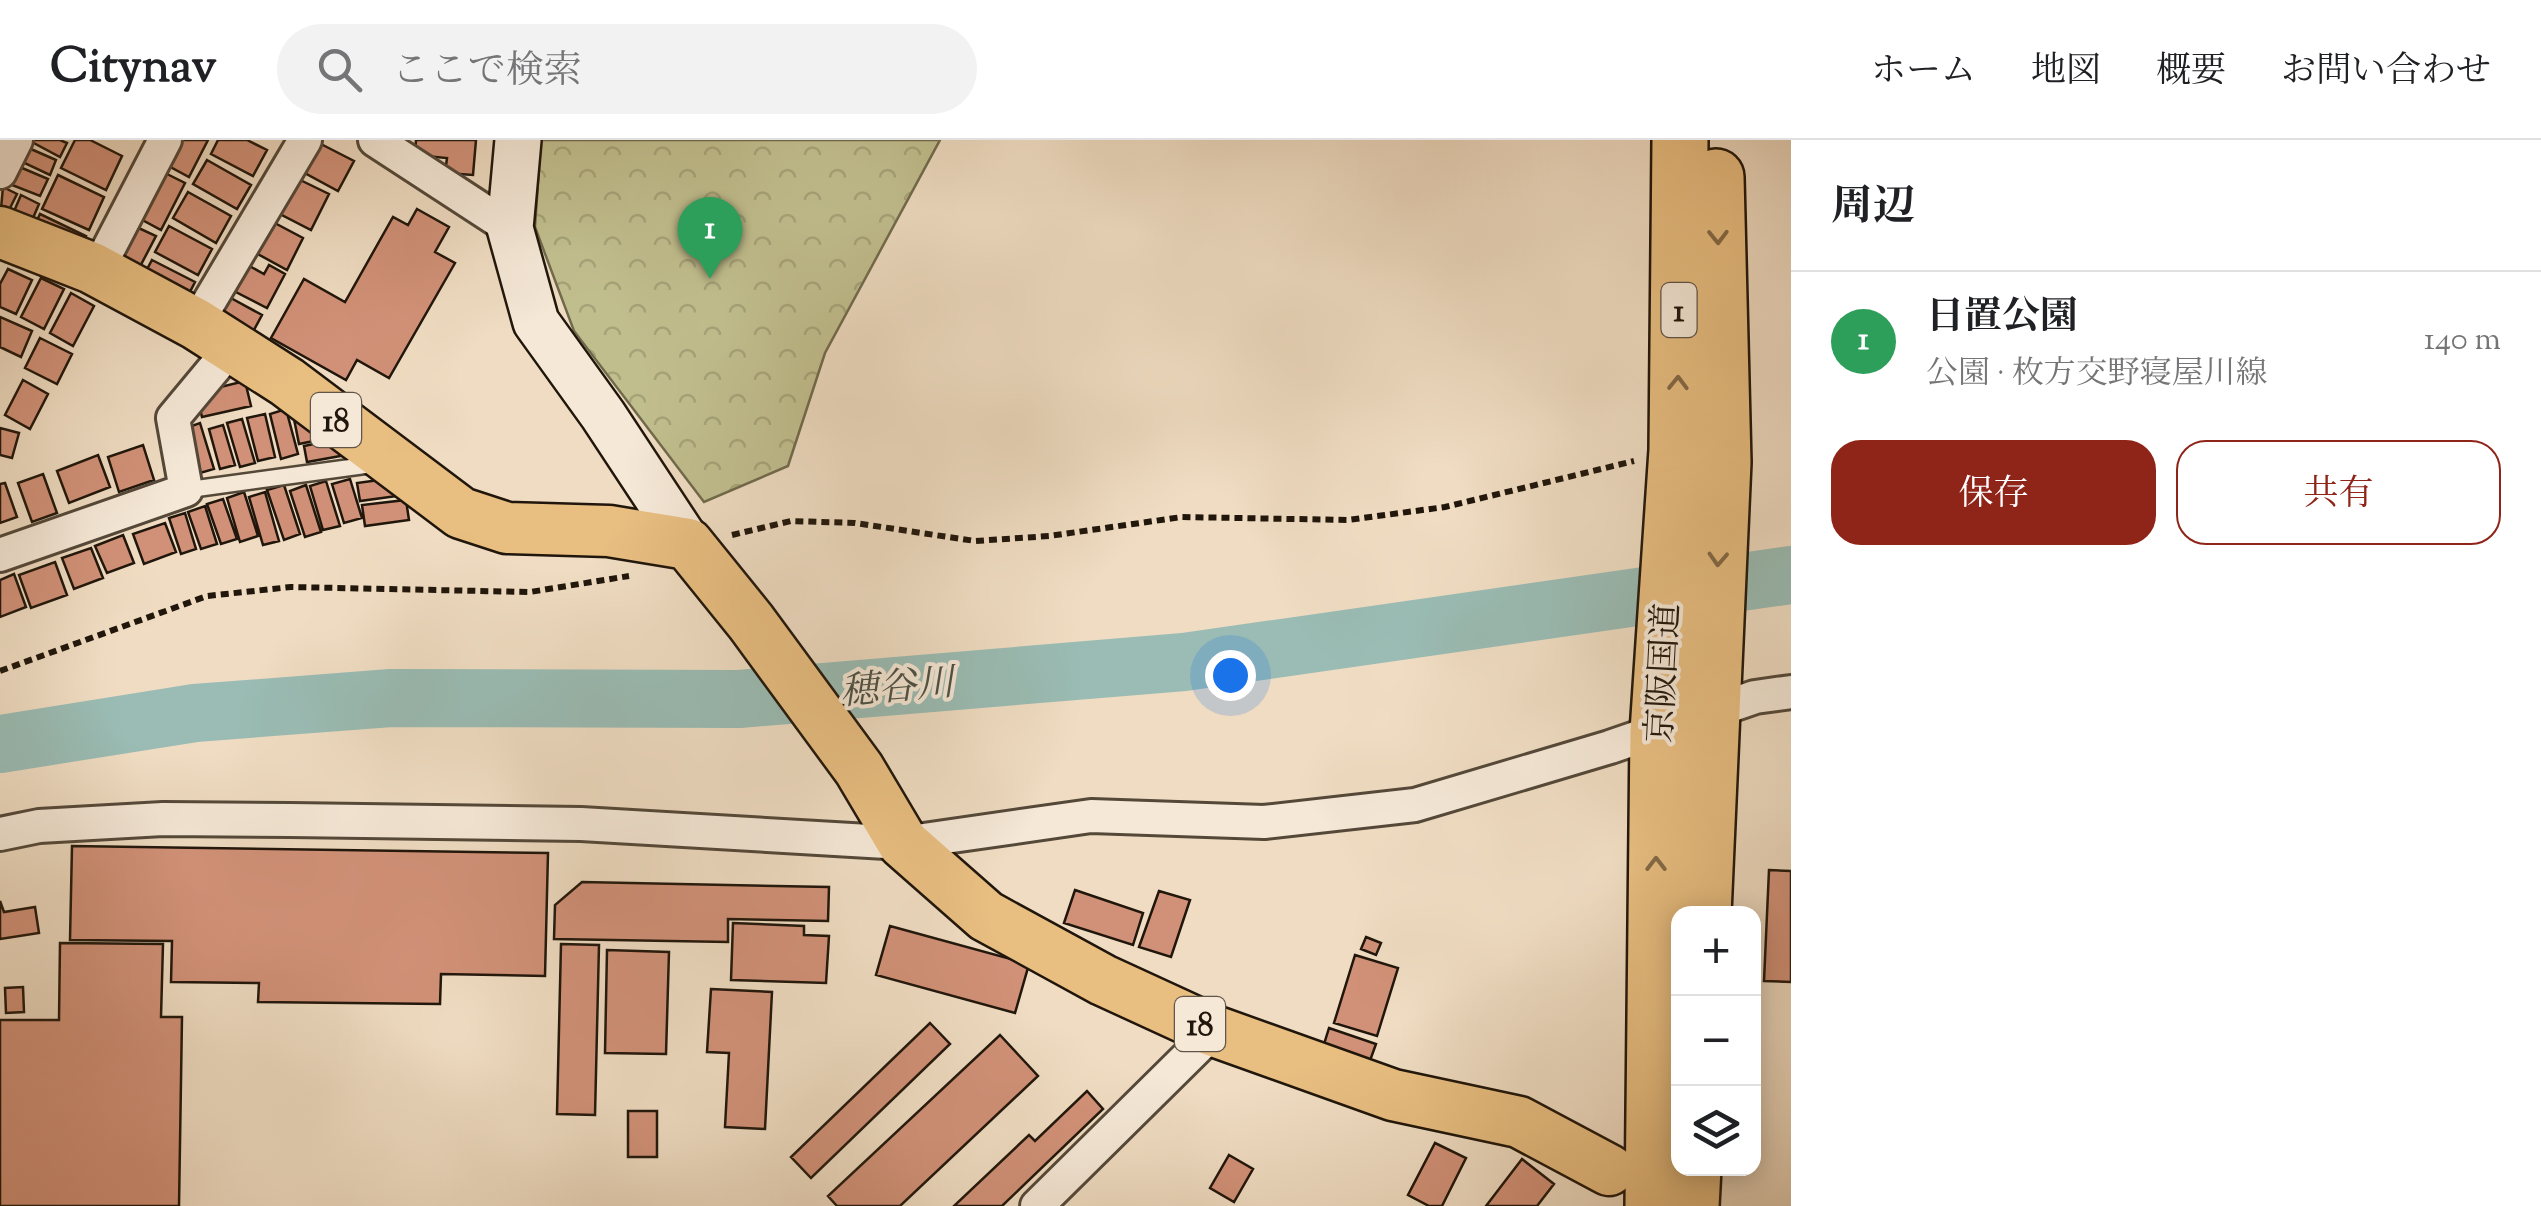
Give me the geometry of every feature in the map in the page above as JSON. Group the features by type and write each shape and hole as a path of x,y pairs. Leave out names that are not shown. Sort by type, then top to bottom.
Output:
{"highway":[{"name":"京阪国道","path":"1680,140 1677,450 1712,695 1704,906"},
{"name":"京阪国道","path":"1653,1206 1659,714 1680,467 1715,140"},
{"path":"1692,1206 1693,1176"}],"main road":[{"name":"18","path":"0,232 97,271 214,336 287,382 461,512 507,528 609,531 688,544 752,622 859,769 903,843 986,916 1103,980 1214,1031 1393,1095 1520,1122 1609,1170"}],"street":[{"path":"0,172 16,140"},
{"path":"97,271 165,140"},
{"path":"0,555 186,490 174,418 305,140"},
{"path":"374,140 510,228"},
{"path":"518,140 510,228 536,322 603,414 688,544"},
{"path":"0,834 38,826 127,821 272,820 581,824 903,843 1092,816 1264,822 1415,805 1712,695 1755,697 1791,692"},
{"path":"1037,1206 1214,1031"}],"lane":[{"path":"186,490 391,462"}],"path":[{"path":"688,544 790,521 855,522 974,541 1048,536 1182,517 1348,520 1680,467"},
{"path":"0,671 207,596 291,587 530,592 635,575"}],"green space":[{"path":"541,140 940,140 825,353 788,466 704,502 574,331 535,227"}],"building":[{"path":"28,140 60,140 67,143 60,157"},
{"path":"75,140 90,140 122,156 106,190 61,168"},
{"path":"175,140 208,140 189,177 163,163"},
{"path":"218,140 247,140 267,150 253,176 211,154"},
{"path":"416,140 476,140 473,175 445,173 447,158 415,155"},
{"path":"317,142 354,161 338,191 301,171"},
{"path":"24,146 56,160 50,175 18,160"},
{"path":"207,160 251,185 237,209 193,184"},
{"path":"15,165 48,179 40,196 7,183"},
{"path":"159,170 185,183 161,230 135,216"},
{"path":"58,175 104,197 89,230 42,209"},
{"path":"294,177 329,194 311,230 276,212"},
{"path":"3,187 17,194 3,222 0,220"},
{"path":"188,192 231,216 216,243 173,218"},
{"path":"21,195 39,204 27,232 9,223"},
{"path":"417,209 449,227 435,252 455,263 389,378 357,360 346,380 271,338 304,279 345,302 393,217 408,225"},
{"path":"40,214 86,236 77,254 31,233"},
{"path":"271,221 303,238 287,270 254,252"},
{"path":"130,224 156,236 134,278 109,265"},
{"path":"169,226 212,249 198,275 155,252"},
{"path":"152,260 195,282 182,307 139,284"},
{"path":"244,263 264,274 269,265 285,274 267,308 230,289"},
{"path":"8,269 32,280 16,314 0,307 0,284"},
{"path":"41,278 64,289 44,329 21,317"},
{"path":"71,293 94,306 73,346 50,333"},
{"path":"229,297 262,315 248,341 214,323"},
{"path":"0,317 32,331 21,357 0,347"},
{"path":"40,338 72,354 57,384 25,368"},
{"path":"23,380 48,394 30,429 5,415"},
{"path":"245,381 251,406 202,417 200,409 212,389"},
{"path":"286,409 298,454 281,459 270,414"},
{"path":"265,414 275,457 258,461 247,418"},
{"path":"293,414 328,438 299,444"},
{"path":"242,419 255,463 240,467 227,423"},
{"path":"200,423 214,469 200,473 186,428"},
{"path":"223,425 235,465 220,469 209,429"},
{"path":"0,428 19,433 12,458 0,455"},
{"path":"343,438 346,455 307,462 304,446"},
{"path":"143,445 154,480 119,492 108,457"},
{"path":"98,455 110,487 69,503 57,471"},
{"path":"43,474 57,513 32,522 18,483"},
{"path":"394,478 397,496 360,501 357,483"},
{"path":"350,479 362,518 344,523 332,484"},
{"path":"326,481 340,526 323,530 310,486"},
{"path":"5,483 17,517 0,523 0,484"},
{"path":"284,485 300,534 284,540 267,490"},
{"path":"306,485 321,532 305,537 290,491"},
{"path":"244,492 258,536 240,542 227,498"},
{"path":"265,492 279,541 263,545 249,497"},
{"path":"223,499 237,539 221,544 207,504"},
{"path":"406,500 409,520 365,526 362,505"},
{"path":"205,506 217,544 201,549 188,512"},
{"path":"185,513 196,549 181,554 169,518"},
{"path":"165,523 176,552 144,564 133,534"},
{"path":"123,535 134,563 107,573 95,546"},
{"path":"91,548 103,578 74,589 62,558"},
{"path":"55,562 67,595 31,608 19,575"},
{"path":"14,574 26,607 0,617 0,580"},
{"path":"72,846 548,853 545,976 441,974 440,1004 258,1002 259,983 171,982 172,941 70,940"},
{"path":"1769,870 1791,871 1791,982 1764,981"},
{"path":"582,882 829,887 828,921 728,919 728,942 554,939 555,905"},
{"path":"1075,890 1143,913 1133,945 1064,923"},
{"path":"1159,891 1190,900 1171,957 1139,947"},
{"path":"0,901 4,912 35,907 39,933 0,939"},
{"path":"733,923 804,926 804,935 829,936 826,983 731,980"},
{"path":"890,926 1029,964 1015,1013 876,975"},
{"path":"1366,937 1381,943 1376,955 1361,949"},
{"path":"60,943 163,944 161,1017 182,1017 179,1206 0,1206 0,1020 59,1020"},
{"path":"561,944 599,945 595,1115 557,1114"},
{"path":"607,950 669,952 666,1054 605,1053"},
{"path":"1355,955 1398,968 1377,1036 1334,1023"},
{"path":"23,987 24,1012 6,1013 5,988"},
{"path":"711,989 772,992 765,1129 725,1127 729,1053 707,1052"},
{"path":"930,1023 950,1044 811,1178 791,1157"},
{"path":"1329,1028 1376,1044 1367,1069 1321,1054"},
{"path":"1000,1035 1038,1076 900,1206 837,1206 828,1196"},
{"path":"1087,1091 1103,1109 1002,1206 954,1206 1029,1135 1035,1141"},
{"path":"628,1111 657,1111 657,1157 628,1157"},
{"path":"1435,1143 1466,1158 1442,1206 1429,1206 1408,1195"},
{"path":"1229,1155 1253,1169 1234,1202 1210,1188"},
{"path":"1522,1159 1554,1184 1537,1206 1486,1206"}],"waterway":[{"name":"穂谷川","path":"0,744 195,713 391,698 739,699 1184,662 1791,575"}],"place":[{"name":"日置公園","path":"710,279"}]}
